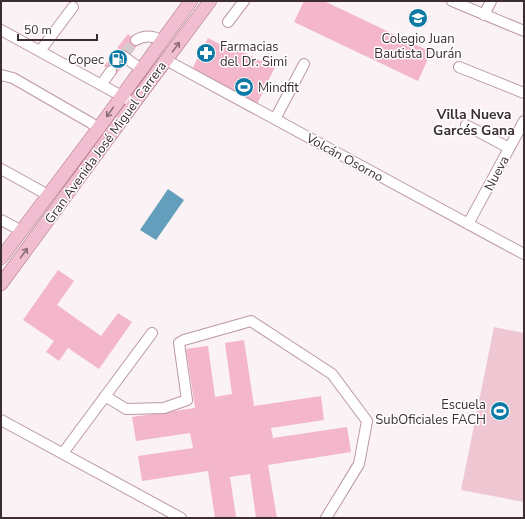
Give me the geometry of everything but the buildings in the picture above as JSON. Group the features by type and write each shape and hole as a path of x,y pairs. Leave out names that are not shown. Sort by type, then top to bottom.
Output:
{"main road":[{"name":"Gran Avenida José Miguel Carrera","path":"1,284 210,1"},
{"name":"Gran Avenida José Miguel Carrera","path":"1,258 98,129 162,41 188,2"}],"street":[{"path":"228,22 244,1"},
{"path":"452,1 524,30"},
{"path":"484,15 491,1"},
{"path":"40,51 73,7"},
{"path":"1,30 134,103"},
{"path":"136,40 145,36 154,36 162,41"},
{"path":"123,56 141,69"},
{"name":"Volcán Osorno","path":"166,60 524,254"},
{"path":"276,119 304,64"},
{"path":"459,68 524,93"},
{"path":"101,85 111,71"},
{"path":"1,75 13,78 91,123 98,129"},
{"name":"Nueva","path":"468,224 506,146 524,121"},
{"path":"466,125 506,146"},
{"path":"1,169 48,196"},
{"path":"1,220 22,231"},
{"path":"105,396 126,408 164,408 187,400 179,343 184,340 251,321 332,374 367,421 359,464 326,518"},
{"path":"63,453 152,333"},
{"path":"1,420 181,518"}],"shaded area":[{"name":"Escuela SubOficiales FACH","path":"494,327 524,333 524,502 461,490"}],"water":[{"path":"168,189 184,200 156,240 140,230"}],"tunnel":[{"path":"125,53 136,40"},
{"path":"111,71 121,58"}],"place":[{"name":"Colegio Juan Bautista Durán","path":"418,18"},
{"name":"Farmacias del Dr. Simi","path":"206,53"},
{"name":"Copec","path":"118,59"},
{"name":"Mindfit","path":"244,87"},
{"name":"Escuela SubOficiales FACH","path":"500,411"}],"district":[{"name":"Villa Nueva Garcés Gana","path":"474,122"}]}
